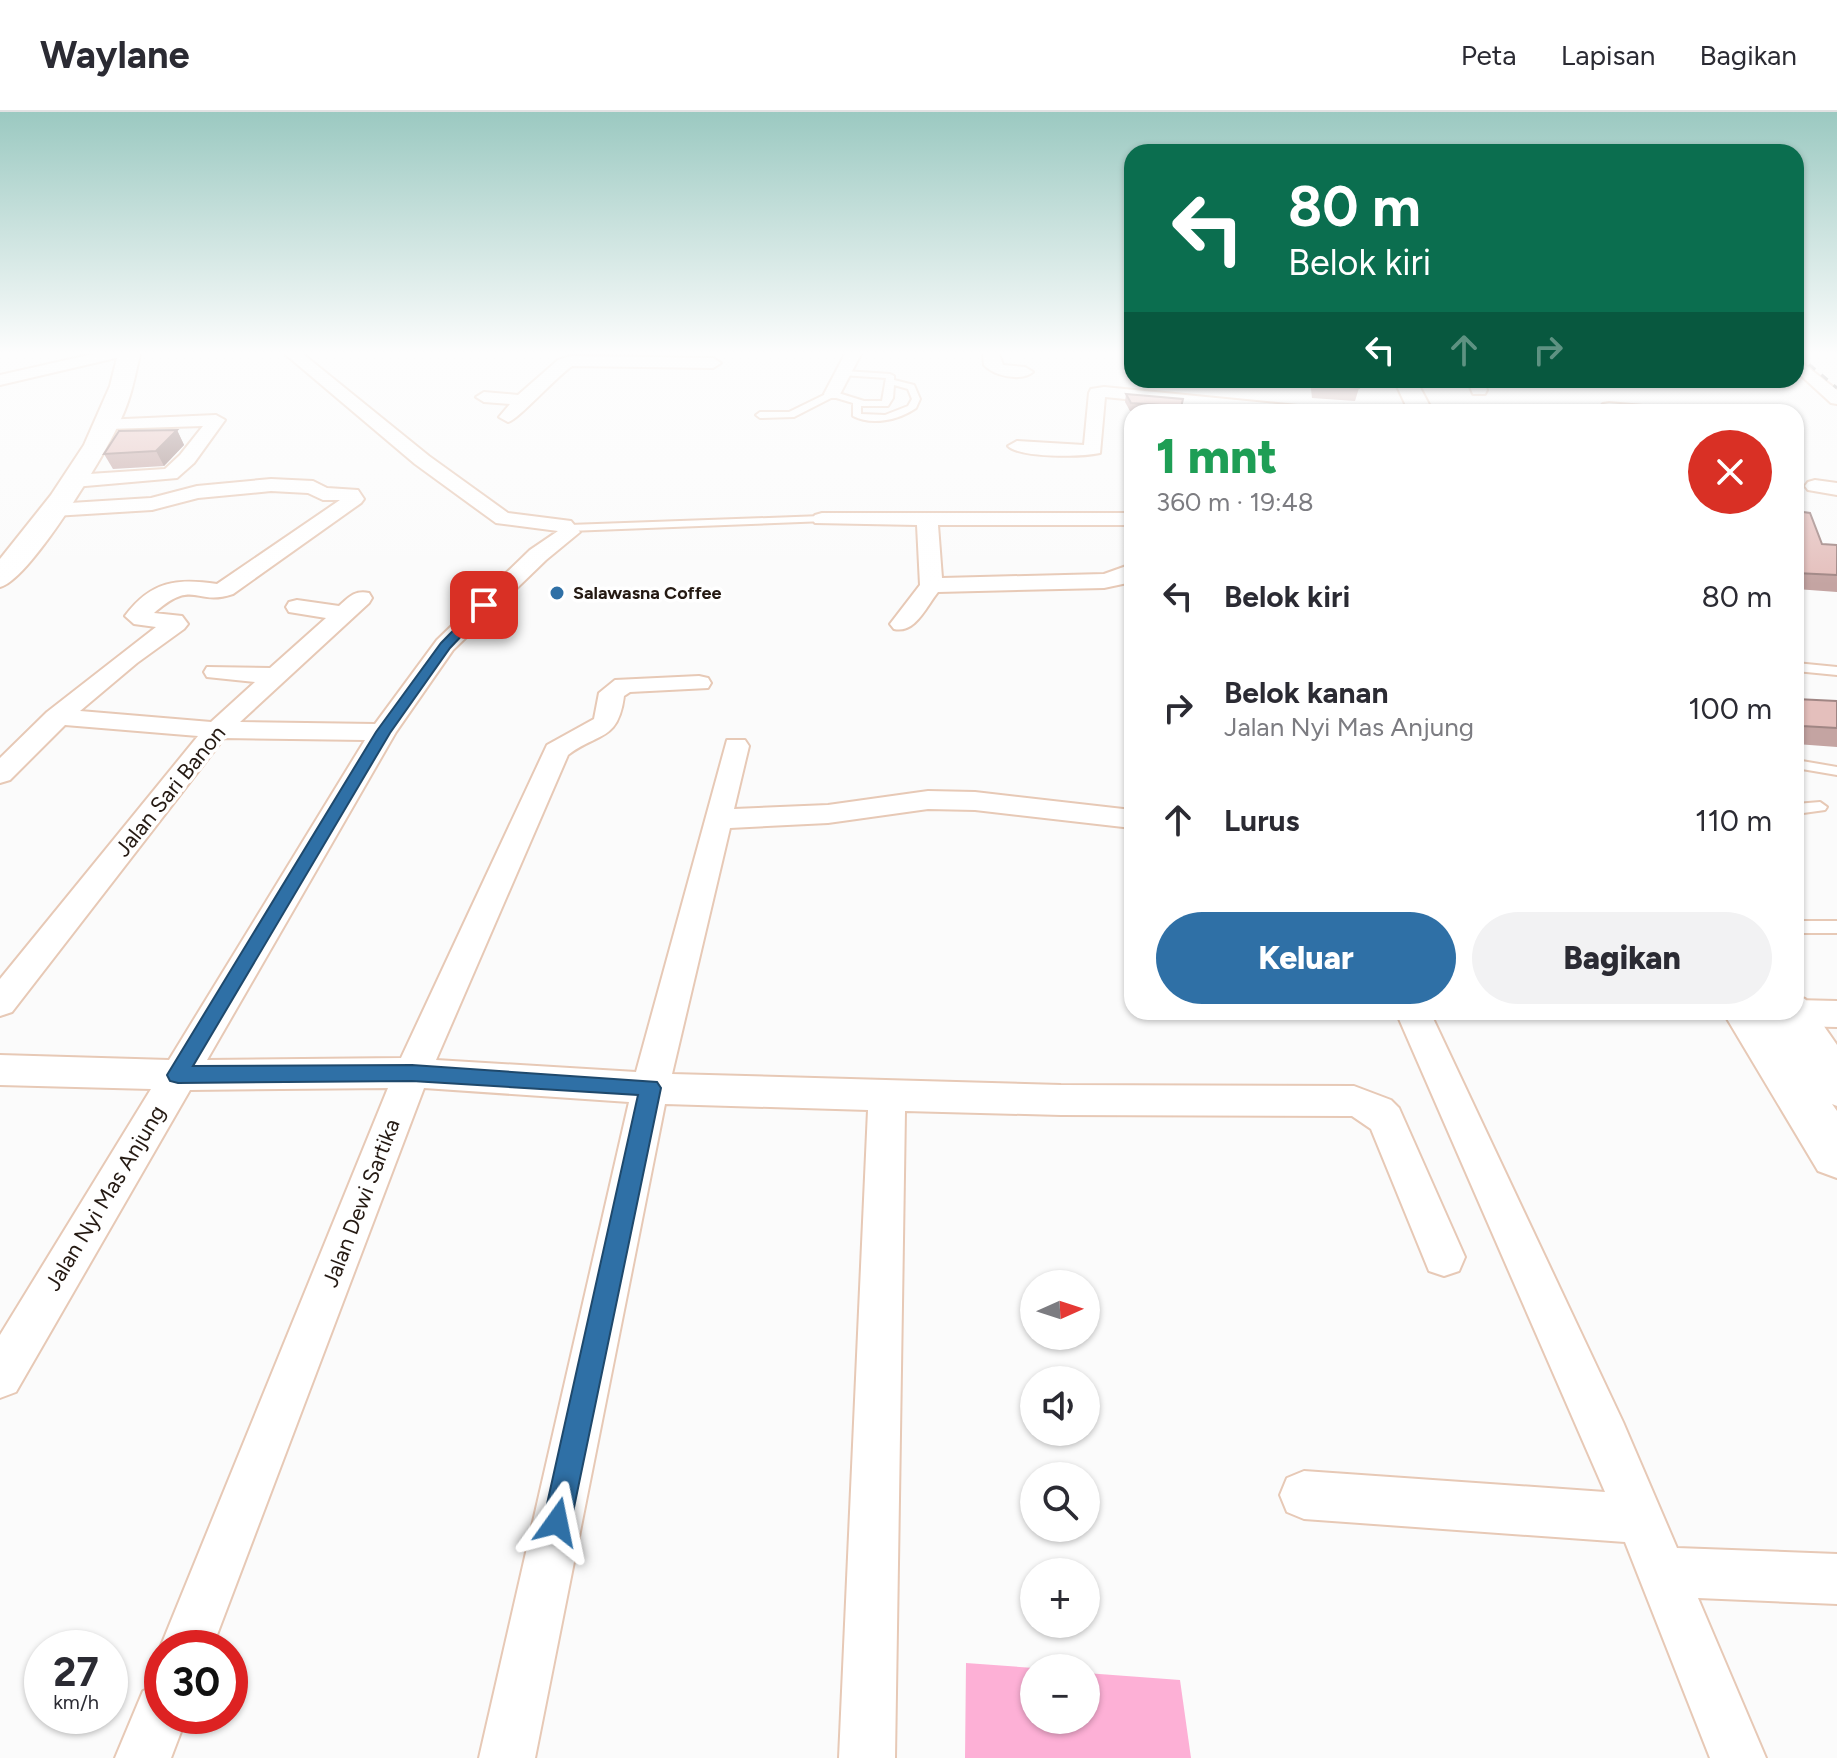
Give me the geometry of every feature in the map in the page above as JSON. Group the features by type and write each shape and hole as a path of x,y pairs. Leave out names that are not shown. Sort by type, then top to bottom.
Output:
{"main road":[{"path":"0,578 54,510 104,431"},
{"path":"1751,1020 1837,1155"},
{"path":"1793,1020 1837,1085"}],"street":[{"path":"166,501 176,471 206,431"},
{"path":"386,431 503,519 569,528"},
{"path":"1017,446 1080,451 1093,449 1094,431"},
{"path":"74,481 155,477 176,471"},
{"path":"0,774 56,717 130,655 176,624 174,621 137,616 170,587 225,589 354,499 351,494 323,494 313,487 271,485 197,492 166,501 54,510"},
{"path":"1815,486 1837,489"},
{"path":"822,519 1124,519"},
{"path":"902,624 931,585 927,520"},
{"name":"Jalan Nyi Mas Anjung","path":"0,1376 383,732 445,645 538,555 570,532 569,528"},
{"path":"931,585 1104,581 1124,577"},
{"name":"Jalan Sari Banon","path":"0,1003 217,730 352,605 297,607"},
{"path":"216,672 273,676"},
{"name":"Jalan Dewi Sartika","path":"193,1630 412,1073 556,751 568,741 602,727 607,721 612,693 624,685 699,683"},
{"path":"56,717 217,730 383,732"},
{"path":"507,1758 650,1088 736,746"},
{"path":"718,819 828,814 928,800 975,801 1124,818"},
{"path":"1804,1013 1837,1014"},
{"path":"1417,1020 1642,1519 1738,1758"},
{"path":"0,1070 178,1075 412,1073 650,1088 1061,1100 1354,1101 1378,1111 1386,1119 1444,1257"},
{"path":"867,1758 887,1095"},
{"path":"1304,1495 1642,1519"},
{"path":"1662,1572 1837,1579"},
{"path":"143,1758 152,1734"}],"lane":[{"path":"569,528 822,519"},
{"path":"1804,668 1837,671"},
{"path":"1804,765 1837,771"},
{"path":"1804,808 1820,807"},
{"path":"1804,927 1837,927"}],"shaded area":[{"path":"966,1663 1020,1667 1020,1734 1100,1734 1100,1674 1180,1680 1191,1758 965,1758"}],"building":[{"path":"119,431 176,431 156,451 104,454"},
{"path":"1804,512 1810,513 1822,544 1837,545 1837,575 1804,573"},
{"path":"1804,699 1837,701 1837,728 1804,726"}],"place":[{"name":"Salawasna Coffee","path":"557,593"}],"route":[{"path":"484,605 445,645 383,732 178,1075 412,1073 650,1088 557,1522"}]}
